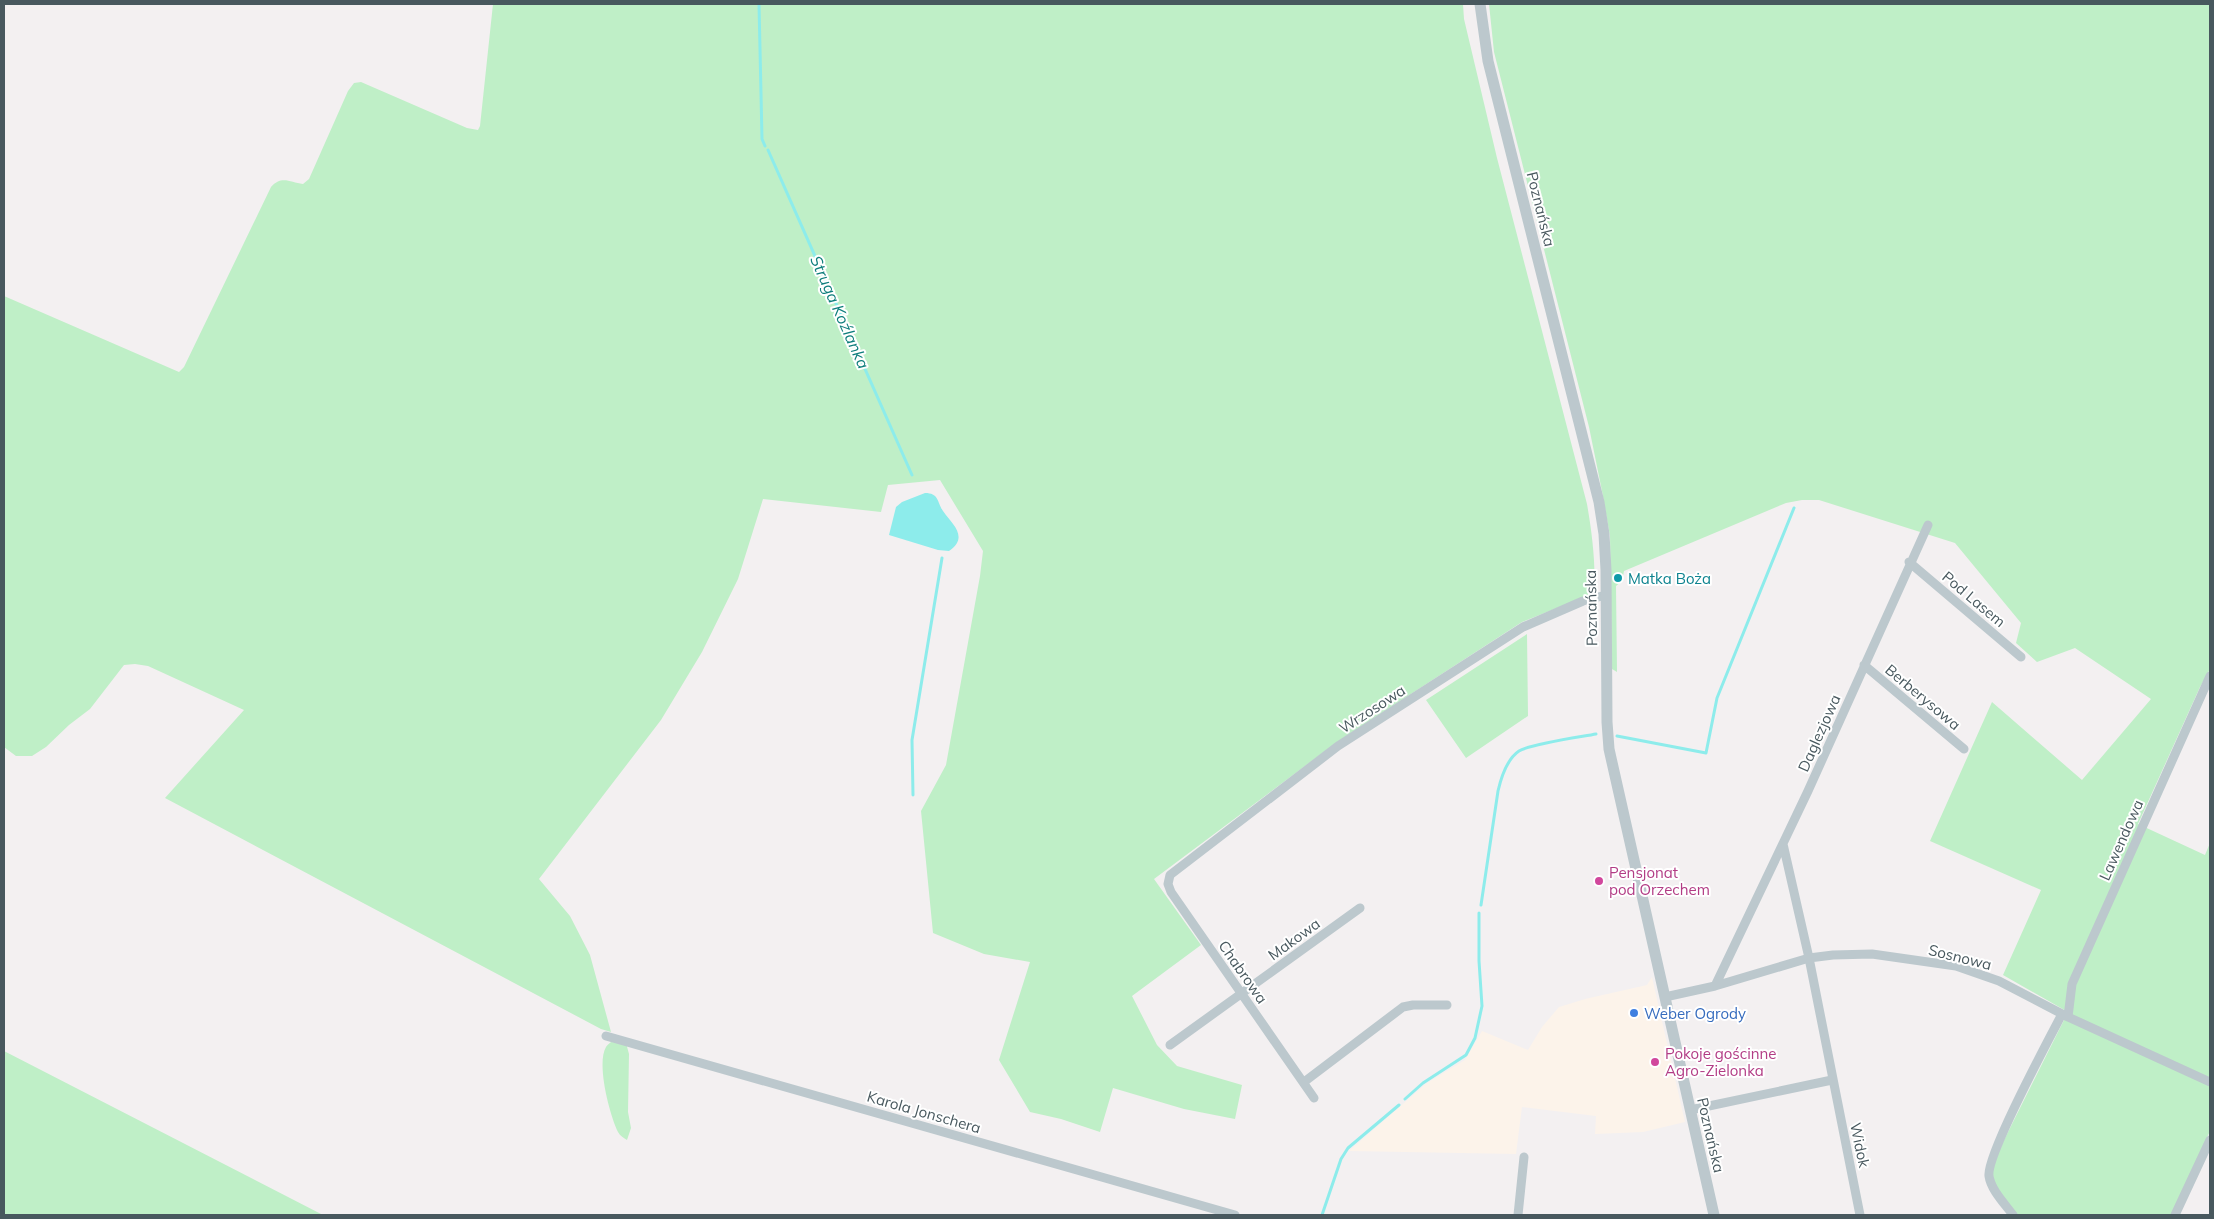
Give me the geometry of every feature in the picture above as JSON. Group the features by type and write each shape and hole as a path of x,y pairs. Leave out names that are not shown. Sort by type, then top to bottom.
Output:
{"street":[{"name":"Poznańska","path":"1480,4 1488,61 1599,502 1604,534 1607,722 1610,749 1714,1215"},
{"name":"Daglezjowa","path":"1715,986 1783,844 1909,562 1928,525"},
{"name":"Pod Lasem","path":"1909,562 2021,657"},
{"name":"Wrzosowa","path":"1170,875 1338,746 1522,627 1583,601 1606,595"},
{"name":"Berberysowa","path":"1864,666 1964,749"},
{"name":"Lawendowa","path":"2013,1215 1991,1184 1988,1174 1990,1163 2016,1104 2065,1016 2072,984 2210,676"},
{"path":"1783,844 1809,958"},
{"name":"Chabrowa","path":"1170,875 1169,888 1314,1098"},
{"name":"Makowa","path":"1170,1045 1360,908"},
{"name":"Sosnowa","path":"1665,997 1715,986 1809,958 1833,955 1872,954 1956,966 1999,981 2065,1016 2210,1082"},
{"name":"Widok","path":"1809,958 1860,1215"},
{"path":"1304,1082 1403,1007 1447,1004"},
{"name":"Karola Jonschera","path":"606,1036 1235,1215"},
{"path":"1690,1110 1832,1080"},
{"path":"2175,1215 2210,1140"},
{"path":"1518,1215 1524,1157"}],"shaded area":[{"path":"1652,977 1685,1122 1643,1132 1595,1134 1596,1116 1522,1107 1516,1154 1349,1151 1427,1083 1465,1060 1482,1031 1528,1050 1542,1027 1559,1007 1647,985"}],"green space":[{"path":"493,4 1463,4 1464,19 1497,158 1587,504 1593,548 1594,593 1522,622 1337,742 1154,879 1201,945 1132,996 1157,1045 1177,1066 1242,1085 1235,1119 1184,1109 1113,1088 1100,1132 1061,1119 1030,1112 999,1060 1030,962 984,954 933,933 921,811 946,765 983,551 940,480 888,485 881,512 763,499 738,579 702,652 661,720 539,879 570,916 590,955 611,1032 601,1029 165,798 244,710 148,666 124,665 90,709 69,725 46,747 32,756 16,756 4,747 4,296 179,372 184,367 271,187 282,180 303,184 309,179 348,91 354,83 361,82 467,128 478,130 480,126"},
{"path":"1489,4 2210,4 2210,669 2138,824 2205,855 2210,843 2210,1131 2171,1215 2016,1215 1998,1191 1994,1178 1993,1162 2068,1012 2003,975 2041,890 1930,841 1992,702 2082,780 2151,699 2075,648 2037,662 2016,643 2021,623 1955,543 1819,500 1802,500 1786,503 1624,571 1622,581 1616,586 1617,672 1612,669 1610,536 1602,491 1589,427 1494,52"},
{"path":"1527,634 1528,716 1466,758 1426,700"},
{"path":"611,1042 626,1043 629,1054 628,1112 631,1128 627,1140 618,1132 605,1090 603,1055 606,1046"},
{"path":"4,1051 323,1215 4,1215"}],"water":[{"path":"925,493 935,496 943,511 955,526 959,536 958,541 949,551 938,550 889,535 896,507 902,502"}],"waterway":[{"name":"Struga Koźlanka","path":"759,4 762,139 765,146"},
{"name":"Struga Koźlanka","path":"768,150 912,475"},
{"path":"1617,736 1706,753 1717,698 1794,508"},
{"path":"913,795 912,740 942,558"},
{"path":"1481,905 1498,791 1511,759 1525,748 1596,734"},
{"path":"1405,1099 1423,1083 1466,1055 1475,1038 1482,1006 1479,961 1479,913"},
{"path":"1322,1215 1341,1159 1348,1148 1399,1105"}],"place":[{"name":"Matka Boża","path":"1618,578"},
{"name":"Pensjonat pod Orzechem","path":"1599,881"},
{"name":"Weber Ogrody","path":"1634,1013"},
{"name":"Pokoje gościnne Agro-Zielonka","path":"1655,1062"}]}
